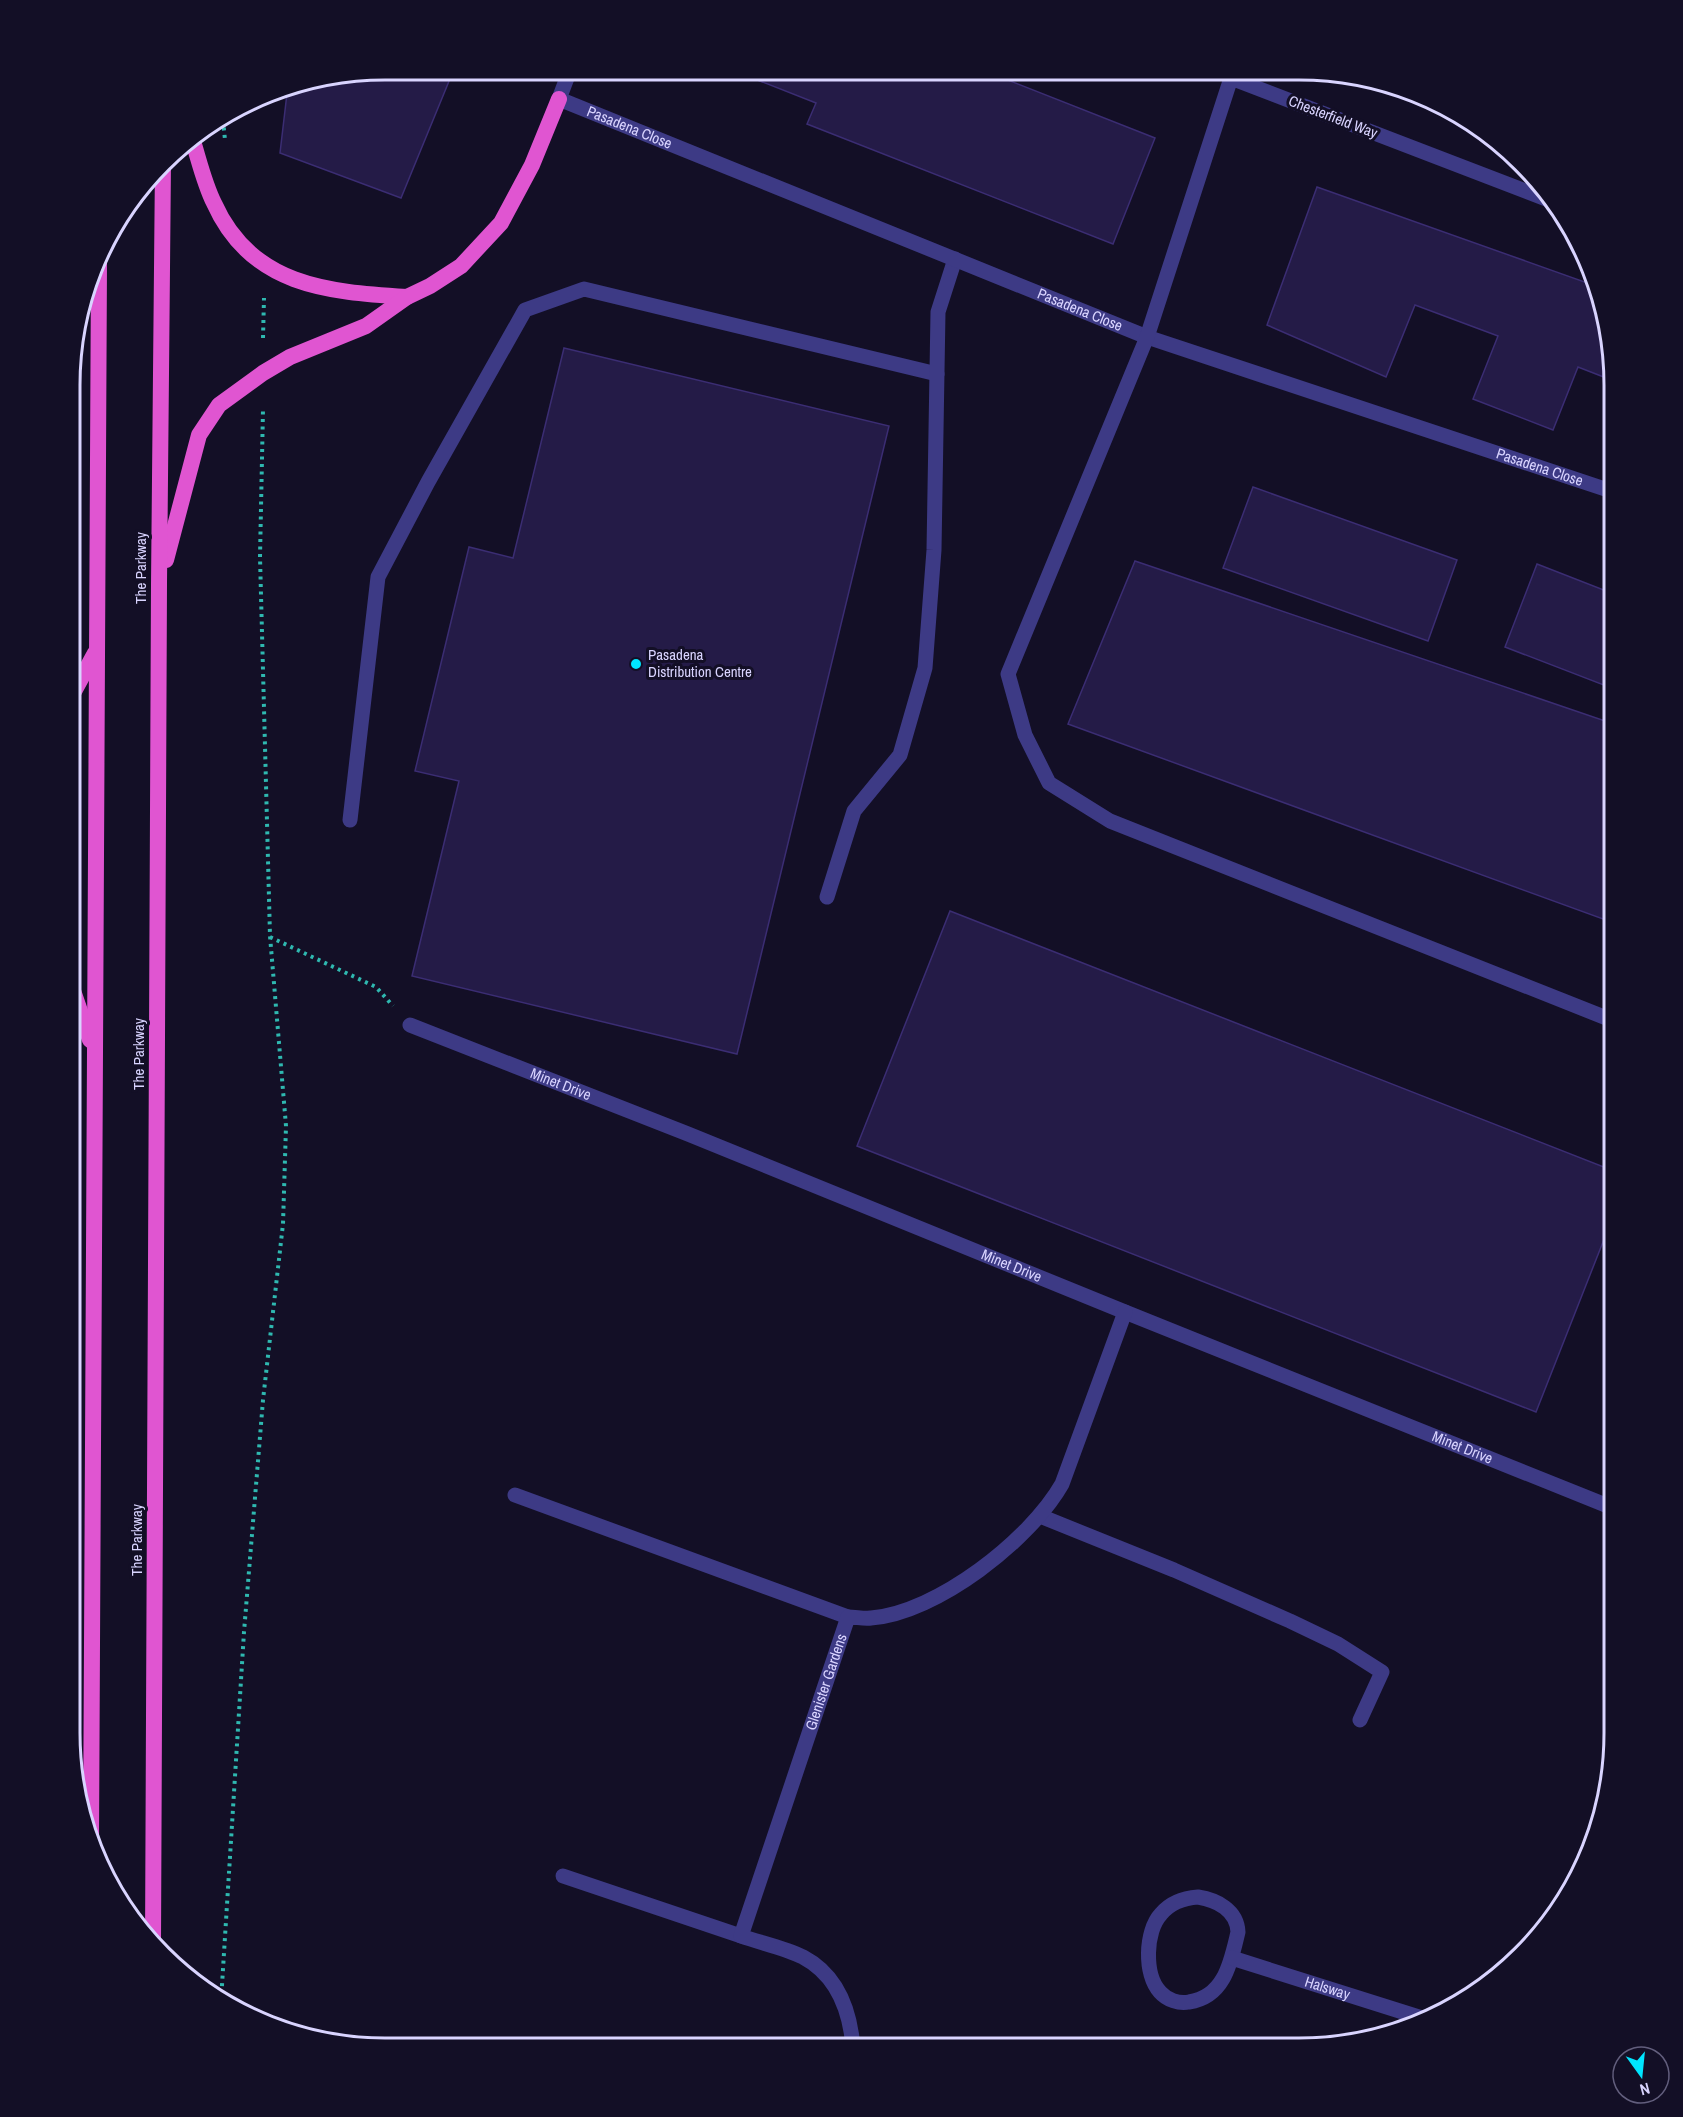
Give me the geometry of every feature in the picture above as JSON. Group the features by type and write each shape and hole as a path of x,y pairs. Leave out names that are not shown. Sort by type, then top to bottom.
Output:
{"highway":[{"path":"159,584 199,435 219,405 263,373 290,357 366,326 407,297 430,286 461,266 501,223 532,165 559,99"},
{"path":"195,146 214,204 231,232 263,265 294,280 321,287 360,294 407,297"},
{"name":"The Parkway","path":"153,1932 163,175"},
{"path":"91,1815 99,279"},
{"path":"80,680 96,650"},
{"path":"80,1012 94,1053"}],"street":[{"path":"559,99 566,80"},
{"name":"Chesterfield Way","path":"1147,337 1230,80"},
{"name":"Chesterfield Way","path":"1236,80 1539,196"},
{"name":"Pasadena Close","path":"559,99 1147,337 1604,489"},
{"path":"828,897 854,811 900,755 925,668 934,550 938,312 955,259"},
{"path":"350,820 378,577 428,482 525,310 584,289 937,374"},
{"path":"1147,337 1008,674 1025,735 1049,783 1110,821 1604,1017"},
{"name":"Minet Drive","path":"410,1025 688,1134 1604,1504"},
{"name":"Glenister Gardens","path":"741,1936 848,1617 871,1618 897,1613 926,1603 994,1559 1041,1516 1062,1484 1125,1312"},
{"path":"515,1496 848,1617"},
{"path":"1041,1516 1174,1569 1290,1621 1338,1644 1382,1672 1360,1720"},
{"path":"562,1876 802,1956 822,1969 836,1987 847,2011 852,2038"},
{"path":"1198,1897 1216,1901 1229,1911 1238,1924 1232,1958 1225,1978 1209,1995 1188,2002 1169,1999 1159,1992 1150,1971 1149,1951 1156,1921 1161,1913 1172,1905 1189,1898 1198,1897"},
{"name":"Halsway","path":"1232,1958 1412,2015"}],"path":[{"path":"263,340 264,293"},
{"path":"222,1990 245,1621 262,1400 283,1224 286,1125 270,936 260,557 263,404"},
{"path":"270,936 376,987"}],"building":[{"path":"364,80 449,80 401,198 280,153 287,96 325,85"},
{"path":"757,80 1008,80 1155,138 1113,244 807,124 816,103"},
{"path":"1317,187 1586,282 1598,325 1604,377 1578,367 1553,430 1473,399 1498,336 1415,305 1386,377 1267,325"},
{"name":"Pasadena Distribution Centre","path":"564,348 889,426 737,1054 412,976 459,781 415,771 469,547 513,558"},
{"path":"1253,487 1457,560 1428,641 1223,568"},
{"path":"1135,561 1604,721 1604,919 1068,724"},
{"path":"1537,564 1604,590 1604,685 1505,647"},
{"path":"950,911 1604,1167 1604,1239 1536,1412 857,1146"}],"place":[{"name":"Pasadena Distribution Centre","path":"636,664"}]}
